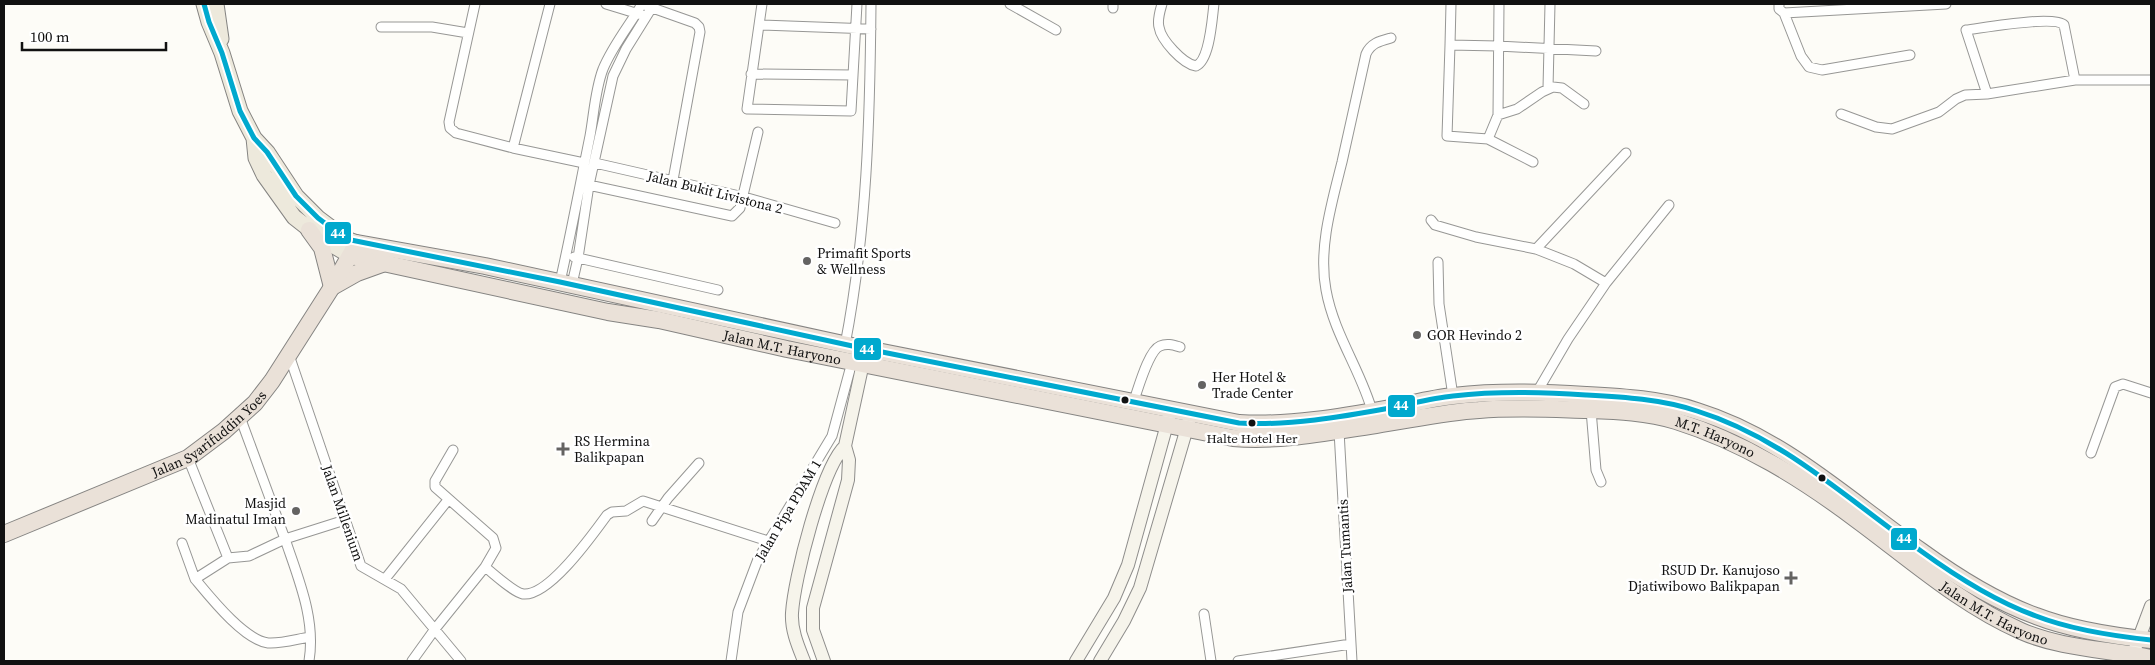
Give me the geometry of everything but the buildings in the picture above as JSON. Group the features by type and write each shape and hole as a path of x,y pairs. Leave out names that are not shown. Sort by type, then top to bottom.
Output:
{"highway":[{"path":"309,230 322,248 332,287 357,273 382,264"},
{"name":"Jalan M.T. Haryono","path":"354,250 382,264 857,363 1189,421 1252,424 1374,418 1477,410 1551,408"},
{"name":"Jalan M.T. Haryono","path":"354,250 566,283 845,345 1134,403 1169,418"},
{"name":"Jalan Syarifuddin Yoes","path":"4,534 188,458 212,442 240,417 272,382 354,250"},
{"name":"Jalan M.T. Haryono","path":"1189,421 1234,438 1266,440 1338,431 1374,418 1453,396 1537,392 1628,397 1666,403 1725,421 1780,448 1856,501 1921,551 2015,608 2070,627 2145,639"},
{"name":"M.T. Haryono","path":"1551,408 1645,414 1710,433 1775,463 1815,488 1860,521"},
{"name":"Jalan M.T. Haryono","path":"1860,521 1936,582 2020,631 2050,641 2151,658"}],"main road":[{"name":"Jalan M.T. Haryono","path":"204,4 240,111 254,138 267,152 296,196 318,218 346,239 354,250"},
{"name":"Jalan M.T. Haryono","path":"216,4 222,53"},
{"name":"Jalan M.T. Haryono","path":"254,138 256,158 264,175 294,217 309,230 354,250"}],"street":[{"path":"381,27 432,27 468,33 475,4"},
{"path":"513,148 550,4"},
{"path":"606,4 647,17"},
{"path":"566,283 566,256 602,71 616,42 642,4 653,6 694,23 699,27 700,32 673,180"},
{"path":"762,4 747,109 851,111 857,4"},
{"path":"845,345 853,304 867,173 870,118 871,4"},
{"path":"1010,4 1056,30"},
{"path":"1162,4 1158,24 1162,36 1172,49 1191,65 1196,66 1204,60 1214,4"},
{"path":"1451,4 1447,136 1488,139 1533,162"},
{"path":"1488,139 1498,115 1499,4"},
{"path":"1548,88 1550,4"},
{"path":"1779,4 1779,9 1784,13 1801,56 1809,67 1822,70 1910,55"},
{"path":"1784,13 1946,4"},
{"path":"566,283 578,258 589,185 614,76 622,56 653,6"},
{"path":"1986,94 1966,30 2059,21 2064,25 2075,80"},
{"path":"759,25 871,29"},
{"name":"Jalan Bukit Livistona 2","path":"468,33 449,126 456,133 584,167 673,180 744,197 835,224"},
{"path":"1374,418 1330,305 1324,277 1325,246 1332,205 1366,54 1376,42 1390,38"},
{"path":"1450,45 1596,51"},
{"path":"751,74 853,75"},
{"path":"1841,114 1876,127 1892,128 1939,112 1956,99 1965,95 1986,94 2075,80 2151,80"},
{"path":"1498,115 1517,109 1548,88 1562,88 1584,104"},
{"path":"579,183 727,216 738,212 744,197 758,132"},
{"path":"588,148 598,150"},
{"path":"1536,249 1626,153"},
{"path":"1537,392 1568,339 1606,283 1669,205"},
{"path":"1431,220 1435,225 1476,237 1536,249 1574,264 1606,283"},
{"path":"566,256 718,290"},
{"path":"1438,262 1439,304 1453,396"},
{"path":"1134,403 1151,355 1157,348 1168,344 1180,348"},
{"name":"Jalan Millenium","path":"289,355 361,566 401,589 461,661"},
{"path":"824,661 813,630 813,608 848,480 849,460 845,446 857,363"},
{"name":"Jalan Pipa PDAM 1","path":"731,661 738,612 758,559 832,436 857,363"},
{"path":"2091,453 2116,386 2123,384 2151,393"},
{"path":"1591,410 1596,470 1602,482"},
{"path":"240,417 286,539 307,609 310,637 309,661"},
{"path":"1076,661 1114,598 1128,565 1154,478 1169,418"},
{"path":"1100,661 1133,605 1147,569 1189,421"},
{"name":"Jalan Tumantis","path":"1338,431 1352,661"},
{"path":"804,661 794,634 792,614 796,586 806,542 831,466 838,453 845,446"},
{"path":"412,661 485,567 494,552 496,543 488,533 436,489 434,484 454,450"},
{"path":"188,458 228,558"},
{"path":"652,521 662,506 699,463"},
{"path":"1154,478 1171,481"},
{"path":"386,579 448,500"},
{"path":"485,567 517,592 528,594 552,580 566,568 609,513 626,511 643,501 768,541"},
{"path":"195,579 228,558 249,556 286,539 345,520"},
{"path":"182,544 195,579 239,626 258,640 269,643 310,637"},
{"path":"1128,565 1147,569"},
{"path":"2133,654 2145,639 2151,606"},
{"path":"1204,614 1211,661"},
{"path":"794,634 813,630"},
{"path":"1238,661 1351,644"}],"transit line":[{"name":"44","path":"204,4 240,111 254,138 267,152 296,196 318,218 346,239 560,282 857,347 1239,423 1258,424 1315,420 1445,397 1486,393 1569,394 1628,398 1670,404 1697,411 1729,423 1787,454 1841,491 1934,560 1976,587 2006,603 2036,616 2078,629 2151,640"}],"place":[{"name":"Primafit Sports & Wellness","path":"807,261"},
{"name":"GOR Hevindo 2","path":"1417,335"},
{"name":"Her Hotel & Trade Center","path":"1202,385"},
{"name":"Halte Hotel Her","path":"1252,423"},
{"name":"RS Hermina Balikpapan","path":"563,449"},
{"name":"Masjid Madinatul Iman","path":"296,511"},
{"name":"RSUD Dr. Kanujoso Djatiwibowo Balikpapan","path":"1791,578"}]}
